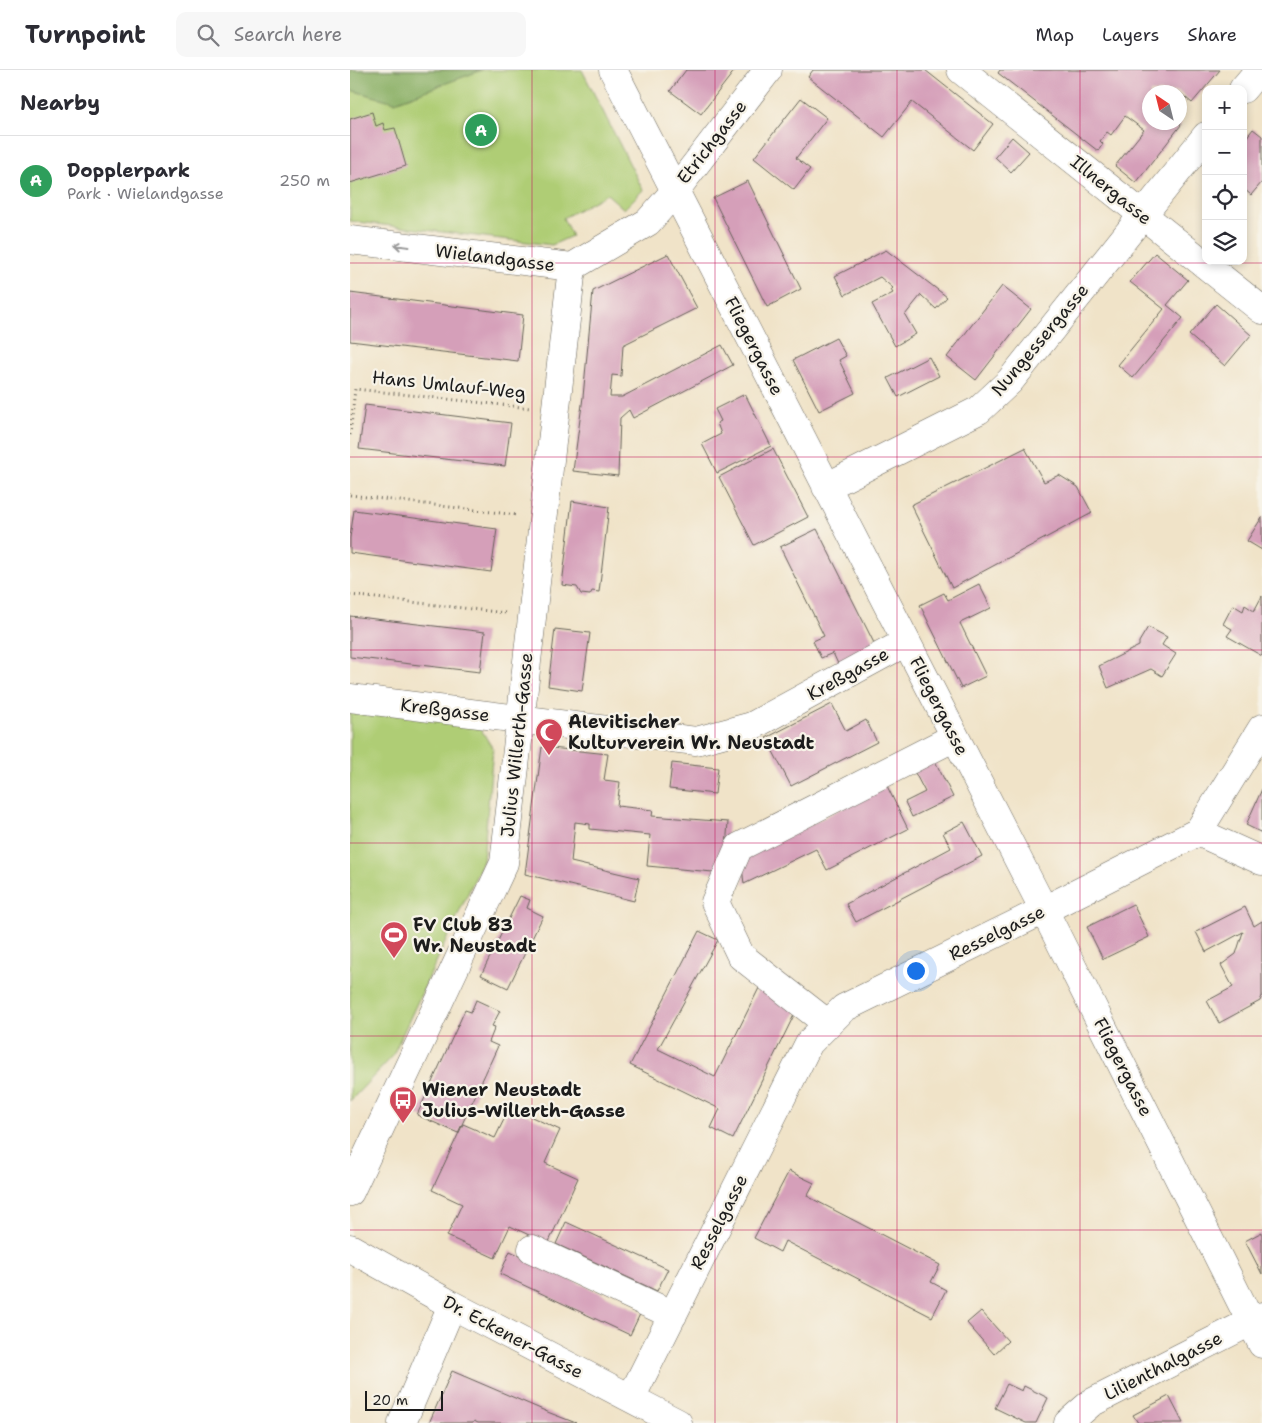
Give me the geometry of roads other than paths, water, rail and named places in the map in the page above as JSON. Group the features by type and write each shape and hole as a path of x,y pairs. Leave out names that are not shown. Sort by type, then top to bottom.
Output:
{"street":[{"name":"Fliegergasse","path":"613,70 1258,1328"},
{"name":"Etrichgasse","path":"675,191 768,70"},
{"name":"Illnergasse","path":"961,70 1262,310"},
{"path":"1246,85 1259,70"},
{"name":"Nungessergasse","path":"826,487 979,410 1010,381 1202,141"},
{"name":"Wielandgasse","path":"350,240 572,267 648,222 675,191"},
{"name":"Julius Willerth-Gasse","path":"350,1192 504,863 572,267"},
{"name":"Kreßgasse","path":"350,698 696,741 752,726 906,642"},
{"path":"1262,728 1198,832 1262,862"},
{"path":"828,1024 741,956 714,902 739,848 955,737"},
{"name":"Resselgasse","path":"631,1398 809,1043 844,1008 1198,832"},
{"name":"Dr. Eckener-Gasse","path":"350,1248 452,1305 678,1423"},
{"path":"532,1249 673,1315"},
{"path":"402,1423 452,1305"},
{"name":"Lilienthalgasse","path":"1068,1423 1091,1403 1258,1328"}],"place":[{"name":"Dopplerpark","path":"481,130"},
{"name":"Alevitischer Kulturverein Wr. Neustadt","path":"549,756"},
{"name":"FV Club 83 Wr. Neustadt","path":"394,959"},
{"name":"Wiener Neustadt Julius-Willerth-Gasse","path":"403,1124"}]}
